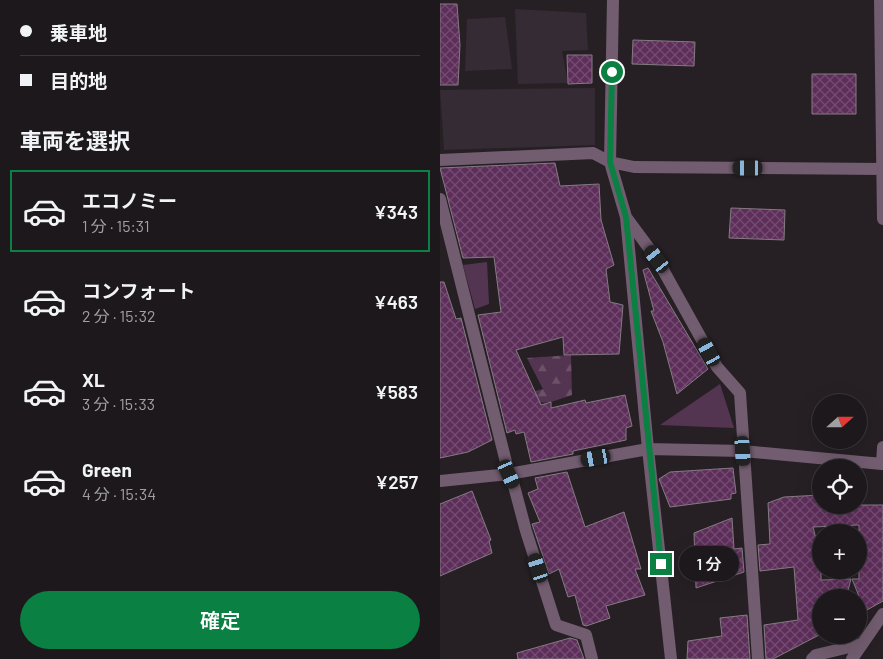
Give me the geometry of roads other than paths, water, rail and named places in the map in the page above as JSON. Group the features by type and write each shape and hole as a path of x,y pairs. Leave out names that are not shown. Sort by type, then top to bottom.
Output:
{"street":[{"path":"613,0 610,162 626,217 648,449 671,659"},
{"path":"880,0 883,219"},
{"path":"440,160 593,153 610,162 634,167 882,169"},
{"path":"440,199 509,474 556,624 586,635 592,659"},
{"path":"626,217 657,259 718,367 740,393 758,659"},
{"path":"440,481 509,474 648,449 743,451 882,464 883,447"},
{"path":"867,637 883,614"},
{"path":"812,659 816,655 862,644"},
{"path":"852,659 862,644"}]}
